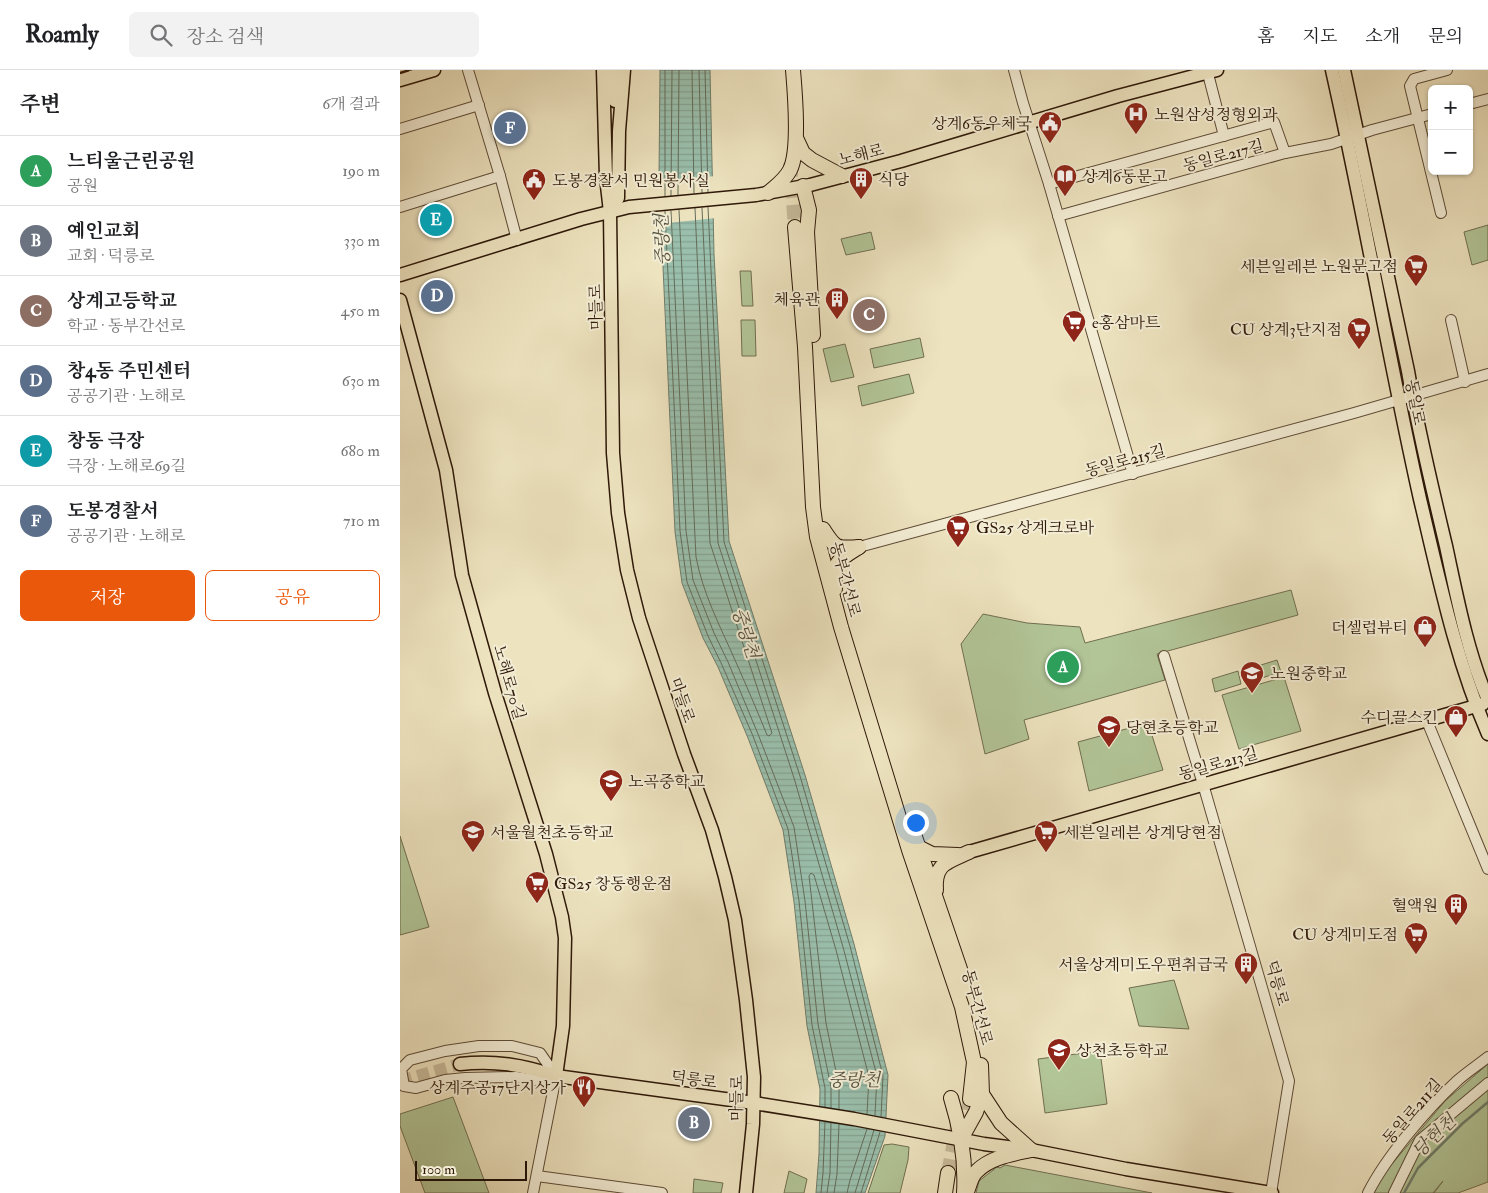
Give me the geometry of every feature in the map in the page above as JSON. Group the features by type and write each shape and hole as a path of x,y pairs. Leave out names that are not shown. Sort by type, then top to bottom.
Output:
{"highway":[{"path":"762,194 782,182 790,171 794,160 784,70"},
{"path":"793,70 792,142 808,156 842,176"},
{"path":"803,186 808,210 807,232 814,343 819,482 823,529 834,574 837,614"},
{"name":"동부간선로","path":"794,227 805,347 813,507 818,545 837,614 909,850 933,904 935,927 963,1034 966,1098"},
{"path":"823,529 832,544 837,547 859,547"},
{"path":"834,574 838,561 859,547"},
{"path":"868,714 887,752 918,847 933,904 954,951 976,1027 981,1058 966,1098 960,1139 966,1168 965,1193"},
{"path":"918,847 932,854 946,856 969,852"},
{"path":"933,904 938,870 943,865 969,852"},
{"name":"동부간선로","path":"935,927 959,998 971,1043 974,1062 966,1098"},
{"path":"954,951 959,998"},
{"path":"960,1139 976,1112 966,1098"},
{"path":"966,1098 1001,1123 1032,1150"},
{"path":"965,1193 976,1171 989,1162 1007,1155 1032,1150"},
{"path":"945,1193 953,1175 955,1193"}],"main road":[{"path":"400,80 434,70"},
{"name":"마들로","path":"603,70 606,177 610,212 613,454 618,513 638,618 712,830 726,877 742,964 752,1047 754,1103 746,1193"},
{"path":"613,70 619,131"},
{"name":"마들로","path":"610,212 618,198 619,131 624,70"},
{"name":"동일로","path":"1332,70 1353,137 1458,603 1480,681 1488,734"},
{"name":"동일로","path":"1344,70 1353,137 1399,401 1445,606 1468,685 1484,703"},
{"name":"노해로","path":"400,275 581,219 629,207 762,194 803,186 901,161 1118,96 1210,71"},
{"name":"노해로70길","path":"400,300 446,470 464,584 495,693 546,854 562,917 565,938 563,1026 556,1076"},
{"name":"동일로213길","path":"969,852 1484,703"},
{"name":"덕릉로","path":"460,1064 503,1062 529,1067 556,1076 754,1103 1032,1150 1244,1191 1272,1193"}],"street":[{"path":"468,70 517,240"},
{"path":"1014,70 1133,474"},
{"path":"1442,213 1410,86 1414,79 1447,70"},
{"name":"노해로","path":"1210,71 1224,136"},
{"path":"1473,103 1488,99"},
{"path":"400,130 479,105"},
{"name":"동일로217길","path":"1058,216 1285,153 1331,144 1428,115"},
{"path":"1049,184 1274,122 1285,153"},
{"path":"400,207 500,176"},
{"path":"1450,320 1466,382"},
{"name":"동일로215길","path":"859,547 1399,401 1488,374"},
{"name":"덕릉로","path":"1164,656 1204,784 1289,1081 1272,1193"},
{"path":"1427,721 1488,869"},
{"path":"533,1193 556,1076 540,1053 512,1046 479,1046 445,1051 410,1060 401,1069 404,1086 416,1088 445,1080 465,1078 516,1077 542,1081 556,1076"},
{"name":"동일로211길","path":"1368,1193 1376,1178 1404,1139 1426,1114 1458,1081 1488,1057"},
{"path":"1394,1193 1420,1140 1488,1083"},
{"path":"536,1176 662,1193"}],"shaded area":[{"path":"1488,225 1488,260 1472,265 1464,232"},
{"path":"871,232 875,249 846,255 841,239"},
{"path":"740,271 751,271 753,306 742,306"},
{"path":"741,320 755,320 756,356 742,356"},
{"path":"920,338 924,357 874,368 870,349"},
{"path":"845,344 854,377 831,382 823,349"},
{"path":"909,374 914,393 862,406 858,386"},
{"path":"1291,590 1298,615 1157,654 1165,680 1024,720 1029,739 985,754 961,644 983,614 1027,623 1080,627 1085,643"},
{"path":"1277,660 1281,672 1252,681 1248,669"},
{"path":"1238,671 1241,684 1215,692 1212,679"},
{"path":"1284,677 1301,731 1239,749 1222,695"},
{"path":"1148,723 1163,770 1089,791 1078,742"},
{"path":"400,836 429,927 400,935"},
{"path":"1174,980 1189,1029 1139,1026 1129,988"},
{"path":"1100,1051 1107,1104 1045,1113 1038,1059"},
{"path":"1488,1064 1488,1182 1458,1193 1434,1193 1443,1181 1433,1193 1374,1193 1381,1177 1445,1101"},
{"path":"453,1097 489,1193 425,1193 400,1126 400,1114"},
{"path":"892,1144 909,1147 908,1160 900,1193 868,1193 884,1145"},
{"path":"1005,1165 1152,1193 976,1193 979,1181 997,1167 1000,1168"},
{"path":"789,1171 807,1179 804,1193 784,1193"},
{"path":"694,1179 723,1183 721,1193 693,1193"}],"water":[{"name":"중랑천","path":"660,70 710,70 714,254 729,541 805,775 854,944 888,1075 885,1136 865,1193 816,1193 820,1089 807,1026 794,902 783,830 748,738 718,667 703,638 682,583 675,532 659,178"}],"pier":[{"path":"715,176 716,218 658,224 656,183"}],"waterway":[{"name":"당현천","path":"1404,1193 1418,1168 1462,1124 1488,1102"}],"tunnel":[{"path":"790,163 795,227"},
{"path":"400,1081 460,1064"},
{"path":"965,1131 970,1099"},
{"path":"948,1173 957,1127"}],"railway":[{"path":"400,73 410,70"}],"place":[{"name":"도봉경찰서","path":"510,128"},
{"name":"노원삼성정형외과","path":"1136,135"},
{"name":"상계6동우체국","path":"1050,144"},
{"name":"상계6동문고","path":"1065,197"},
{"name":"식당","path":"861,200"},
{"name":"도봉경찰서 민원봉사실","path":"534,201"},
{"name":"창동 극장","path":"436,220"},
{"name":"세븐일레븐 노원문고점","path":"1416,287"},
{"name":"창4동 주민센터","path":"437,296"},
{"name":"상계고등학교","path":"869,315"},
{"name":"체육관","path":"837,320"},
{"name":"e홍삼마트","path":"1074,343"},
{"name":"CU 상계3단지점","path":"1359,350"},
{"name":"GS25 상계크로바","path":"958,548"},
{"name":"더셀럽뷰티","path":"1425,648"},
{"name":"느티울근린공원","path":"1063,667"},
{"name":"노원중학교","path":"1252,694"},
{"name":"수디끌스킨","path":"1456,738"},
{"name":"당현초등학교","path":"1109,748"},
{"name":"노곡중학교","path":"611,802"},
{"name":"서울월천초등학교","path":"473,853"},
{"name":"세븐일레븐 상계당현점","path":"1046,853"},
{"name":"GS25 창동행운점","path":"537,904"},
{"name":"혈액원","path":"1456,926"},
{"name":"CU 상계미도점","path":"1416,955"},
{"name":"서울상계미도우편취급국","path":"1246,985"},
{"name":"상천초등학교","path":"1059,1071"},
{"name":"상계주공17단지상가","path":"584,1108"},
{"name":"예인교회","path":"694,1123"}]}
